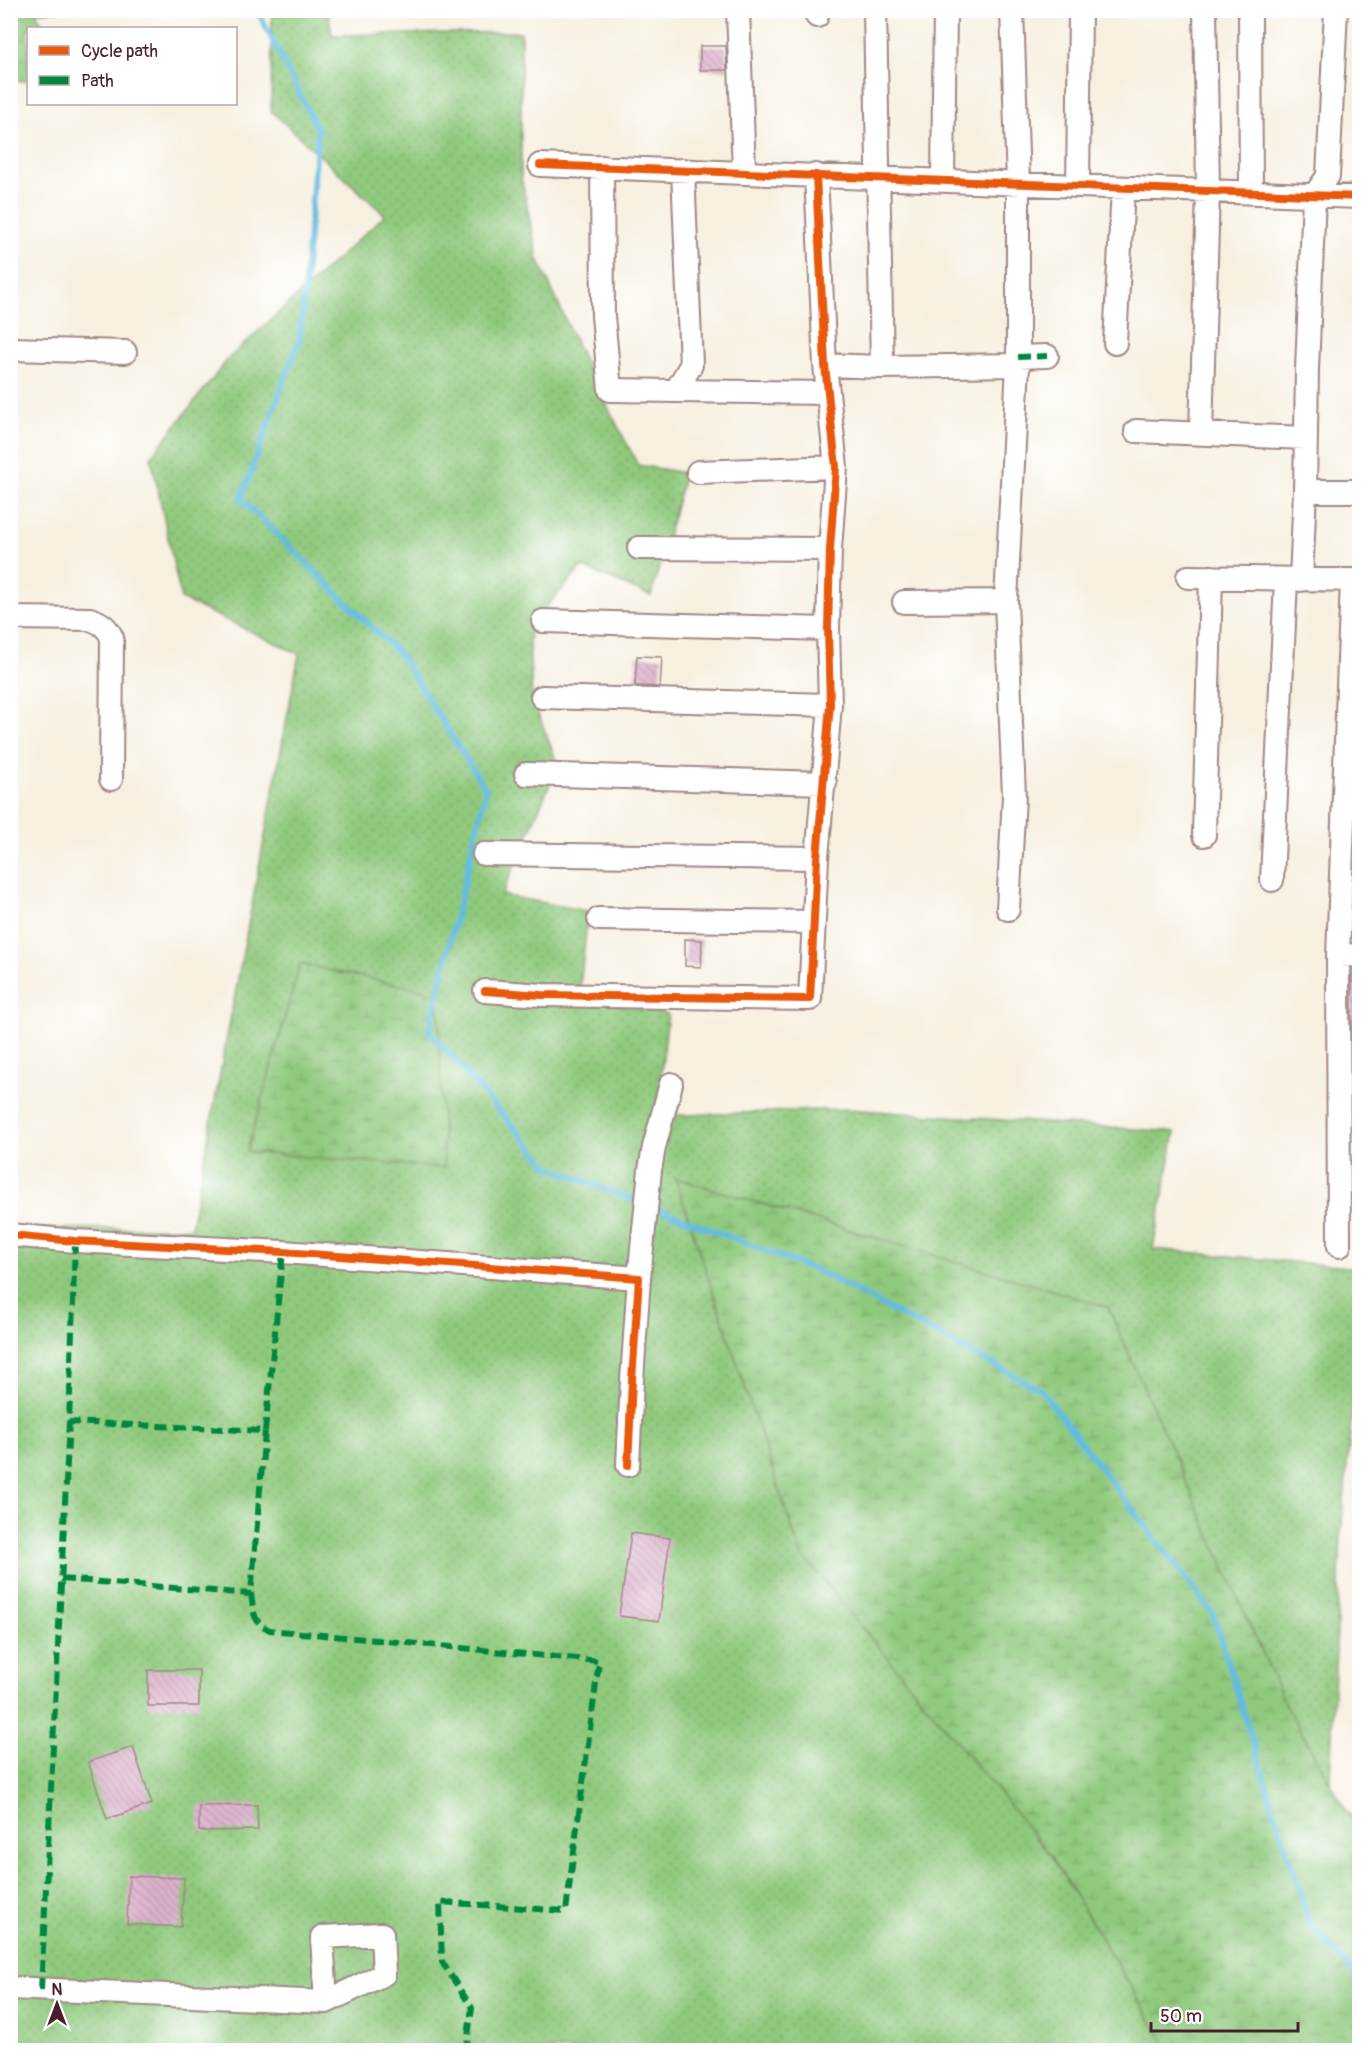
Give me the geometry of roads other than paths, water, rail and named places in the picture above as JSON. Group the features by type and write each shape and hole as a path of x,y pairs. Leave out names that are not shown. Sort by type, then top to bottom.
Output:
{"street":[{"path":"738,10 744,172"},
{"path":"875,10 882,367"},
{"path":"943,180 945,10"},
{"path":"1008,909 1014,796 1006,602 1018,361 1018,183 1012,10"},
{"path":"1078,186 1080,10"},
{"path":"1201,434 1208,191 1205,10"},
{"path":"1250,10 1251,193"},
{"path":"1272,880 1294,580 1305,491 1314,195 1328,176 1336,10"},
{"path":"540,165 1359,197"},
{"path":"602,167 603,316 610,390 828,393"},
{"path":"676,392 692,365 683,170"},
{"path":"485,991 542,995 810,999 830,705 828,629 830,549 836,467 825,365 816,175"},
{"path":"1115,343 1123,188"},
{"path":"10,349 125,352"},
{"path":"825,365 882,367 1018,361 1047,356"},
{"path":"1136,430 1306,438"},
{"path":"698,472 836,467"},
{"path":"1305,491 1359,491"},
{"path":"639,548 830,549"},
{"path":"1188,577 1356,580 1349,956 1339,1246"},
{"path":"1204,834 1211,577"},
{"path":"904,602 1006,602"},
{"path":"10,618 90,619 101,623 108,629 112,638 111,779"},
{"path":"543,621 828,629"},
{"path":"543,698 830,705"},
{"path":"526,774 825,783"},
{"path":"484,854 818,858"},
{"path":"599,919 814,922"},
{"path":"628,1465 639,1278 650,1170 671,1084"},
{"path":"10,1235 639,1278"},
{"path":"10,1988 326,2002"}],"waterway":[{"path":"257,10 318,130 300,338 241,499 401,656 486,790 429,1031 549,1167 641,1203"},
{"path":"651,1206 822,1273 1041,1390 1213,1614 1309,1922 1360,1981"}]}
